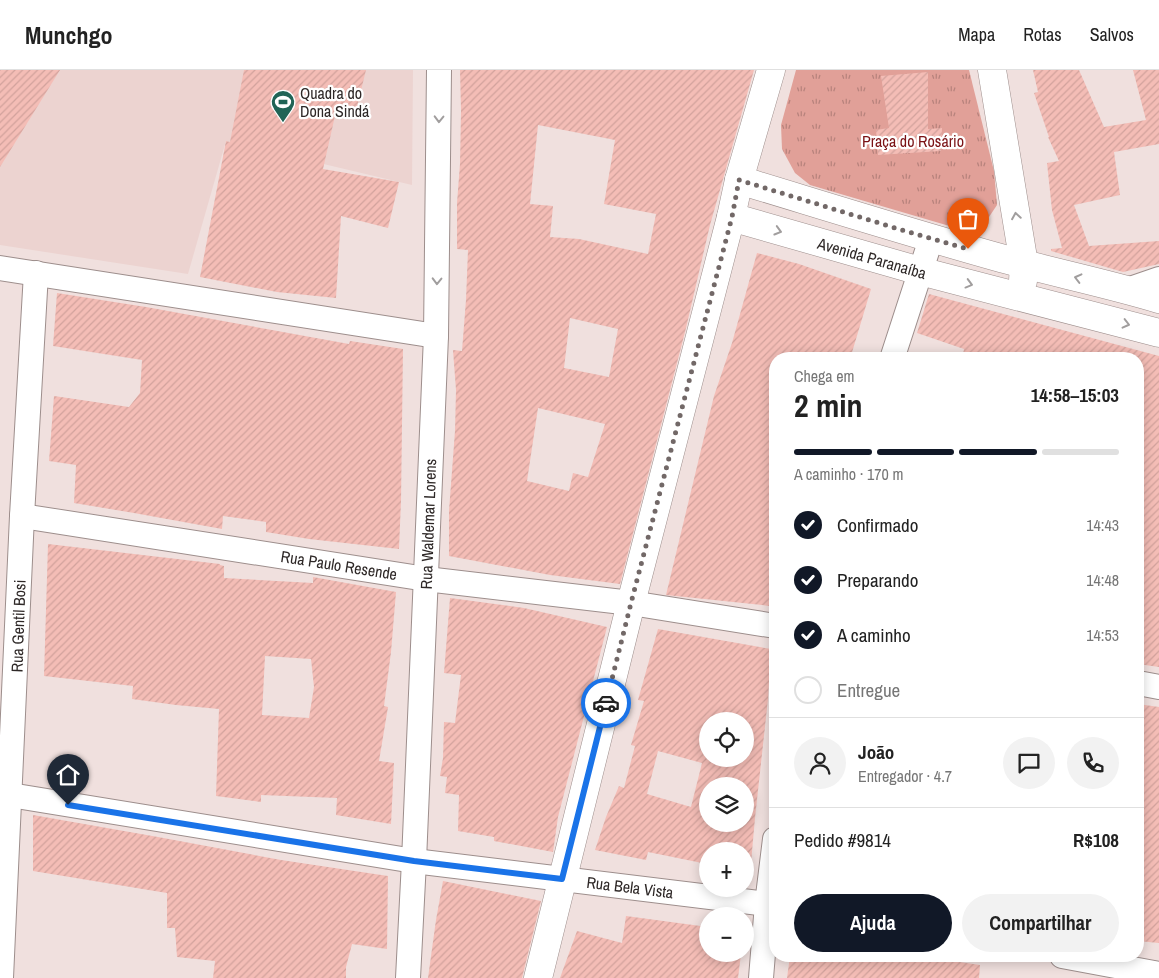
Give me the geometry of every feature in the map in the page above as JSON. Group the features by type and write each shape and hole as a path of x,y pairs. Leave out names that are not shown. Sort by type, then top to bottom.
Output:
{"main road":[{"path":"538,978 631,603 732,217 739,180 770,70"},
{"path":"992,70 1024,264 1022,298"},
{"path":"739,180 931,239 1159,299"},
{"name":"Avenida Paranaíba","path":"732,217 920,271 1159,333"}],"street":[{"name":"Rua Waldemar Lorens","path":"408,978 436,336 439,70"},
{"path":"894,352 931,239"},
{"path":"0,268 436,336"},
{"name":"Rua Gentil Bosi","path":"1,978 22,516 36,273"},
{"path":"1127,290 1159,279"},
{"name":"Rua Paulo Resende","path":"22,516 426,579 631,603 769,625"},
{"path":"1144,684 1159,687"},
{"name":"Rua Bela Vista","path":"10,796 414,861 769,904"},
{"path":"761,978 769,919"},
{"path":"1094,962 1159,974"}],"shaded area":[{"path":"0,70 413,70 412,185 226,141 188,274 0,245"}],"green space":[{"name":"Praça do Rosário","path":"796,70 969,70 994,171 997,205 985,223 963,230 810,185 795,173 782,149 781,125"}],"building":[{"path":"0,70 60,70 0,167"},
{"path":"244,70 366,70 356,111 337,107 323,169 399,182 388,228 341,216 336,298 277,292 200,277 226,141 230,142"},
{"path":"460,70 754,70 710,225 686,328 620,584 550,575 449,556 449,511 456,390 453,350 462,351 468,250 457,249 461,111","holes":["538,125 615,140 604,204 656,214 648,254 579,239 550,237 553,206 530,204","570,318 618,329 609,377 564,368","538,408 605,424 588,477 573,473 569,491 527,481"]},
{"path":"1033,70 1079,70 1104,127 1146,120 1133,70 1159,70 1159,144 1114,152 1120,195 1074,205 1089,246 1159,241 1159,264 1123,272 1051,251 1051,249 1062,248 1052,210 1047,163 1059,161 1048,137 1034,93 1038,92"},
{"path":"928,72 928,129 942,128 941,151 878,155 876,130 889,128 881,76"},
{"path":"757,253 799,264 871,289 852,352 769,352 769,606 666,595 714,396 732,343"},
{"path":"57,293 146,307 349,344 350,341 403,349 399,549 266,532 266,522 223,516 222,529 74,503 76,465 49,461 54,396 129,407 140,393 142,360 53,346"},
{"path":"929,294 1159,356 1159,667 1144,665 1144,352 963,352 964,349 917,333"},
{"path":"48,544 220,564 224,566 224,578 313,583 313,577 396,592 384,706 388,707 379,761 394,763 391,824 336,815 337,798 261,795 261,802 216,796 219,709 132,699 133,686 44,676","holes":["265,656 311,659 314,687 309,718 262,715"]},
{"path":"450,598 524,608 607,627 558,817 553,852 494,841 494,837 458,831 459,795 445,793 447,777 440,776 443,758 444,722 455,723 461,675 444,673"},
{"path":"658,629 769,649 768,699 754,829 754,777 699,777 699,832 754,832 753,842 699,842 699,862 648,852 646,860 595,850 619,786 624,788 635,746 631,745 644,701 638,700"},
{"path":"1144,705 1159,707 1159,943 1144,942"},
{"path":"33,815 281,860 388,876 387,949 352,944 346,967 346,978 213,978 215,961 177,957 175,928 167,928 167,893 33,871"},
{"path":"443,881 541,901 522,978 428,978"},
{"path":"626,916 699,926 699,962 740,962 738,978 560,978 577,931 622,943"},
{"path":"789,962 959,962 980,965 979,978 787,978"}],"way so far":[{"path":"606,703 732,217 739,180 968,249"}],"place":[{"name":"Quadra do Dona Sindá","path":"283,123"}],"route":[{"path":"68,805 414,861 562,879 606,703"}]}
